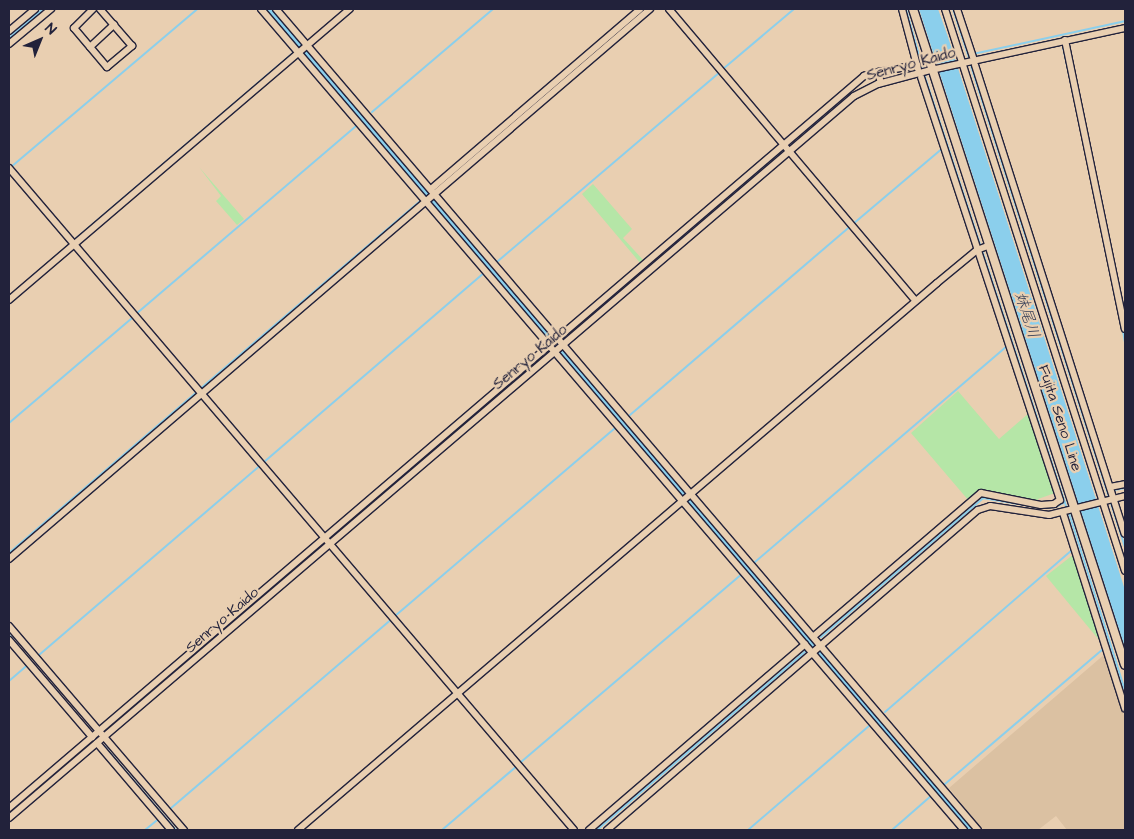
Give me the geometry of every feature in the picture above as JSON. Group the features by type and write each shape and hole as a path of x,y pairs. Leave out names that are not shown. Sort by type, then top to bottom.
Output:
{"main road":[{"name":"Fujita Seno Line","path":"913,9 934,70 983,247 1070,511 1125,665"}],"street":[{"path":"9,31 35,9"},
{"path":"9,44 52,9"},
{"path":"93,9 74,28 107,67 132,46 100,9"},
{"path":"261,9 300,50 489,267 559,337 624,423 813,648 941,792 978,830"},
{"path":"276,9 300,50 489,267 556,352 624,423 749,572 814,636"},
{"path":"9,300 73,242 350,9"},
{"path":"429,197 640,9"},
{"path":"9,559 200,391 650,9"},
{"path":"669,9 916,301"},
{"path":"9,808 328,540 559,337 787,147 864,76 879,76 917,67 902,9"},
{"path":"945,9 962,63 1006,178 1110,487 1108,500 1125,534"},
{"path":"957,9 973,57"},
{"path":"90,47 114,25"},
{"name":"Senryo Kaido","path":"9,818 328,540 556,352 787,147 879,76 934,70 1125,28"},
{"path":"1065,40 1125,329"},
{"path":"975,65 1006,178 1108,500 1125,571"},
{"path":"607,830 930,544 981,493 1031,508 1049,506 1060,500 1010,345 983,247 921,77"},
{"path":"9,168 574,830"},
{"path":"298,830 916,301 983,247"},
{"path":"1110,487 1125,484"},
{"path":"964,830 878,722 813,648 814,636 930,544 982,507 1070,511 1125,496"},
{"path":"1070,511 1075,549 1123,694 1125,708"},
{"path":"9,626 34,663 92,737"},
{"path":"9,640 34,663 99,731 164,817 171,830"},
{"path":"588,830 813,648"},
{"path":"97,743 164,817 184,830"}],"shaded area":[{"path":"1106,653 1125,719 1125,830 1067,830 1056,816 1038,830 982,830 949,788"}],"green space":[{"path":"199,167 244,219 237,225 216,201 221,196"},
{"path":"593,184 632,229 623,238 644,261 641,264 582,194"},
{"path":"958,391 999,439 1029,413 1058,492 1038,499 1039,503 983,491 969,501 911,433"},
{"path":"1074,554 1104,646 1046,576"}],"water":[{"name":"妹尾川","path":"919,9 938,9 948,37 1125,590 1125,648"}],"waterway":[{"path":"9,38 43,9"},
{"path":"11,167 197,9"},
{"path":"267,9 548,336"},
{"path":"372,112 493,9"},
{"path":"723,69 794,9"},
{"path":"906,9 925,77 1067,508"},
{"path":"953,9 969,58"},
{"path":"973,54 1125,21"},
{"path":"1063,47 1075,101"},
{"path":"73,241 294,52"},
{"path":"971,66 1125,547"},
{"path":"498,261 719,73"},
{"path":"788,145 819,119"},
{"path":"136,314 357,125"},
{"path":"611,296 785,148"},
{"path":"853,224 943,148"},
{"path":"200,389 421,200"},
{"path":"630,415 849,227"},
{"path":"30,278 70,244"},
{"path":"264,462 484,273"},
{"path":"9,423 133,317"},
{"path":"1123,331 1125,342"},
{"path":"755,562 1007,346"},
{"path":"564,354 970,830"},
{"path":"504,388 541,357"},
{"path":"9,553 197,392"},
{"path":"395,616 616,427"},
{"path":"39,655 261,465"},
{"path":"1114,490 1125,488"},
{"path":"821,637 983,498 1042,508 1056,507 1065,502"},
{"path":"1069,513 1125,691"},
{"path":"885,712 1072,550"},
{"path":"521,762 742,574"},
{"path":"170,809 392,619"},
{"path":"9,635 20,648"},
{"path":"945,784 1104,648"},
{"path":"597,830 807,650"},
{"path":"9,681 26,666"},
{"path":"748,830 870,725"},
{"path":"104,746 176,830"},
{"path":"442,830 517,766"},
{"path":"892,830 931,796"},
{"path":"145,830 160,818"}]}
